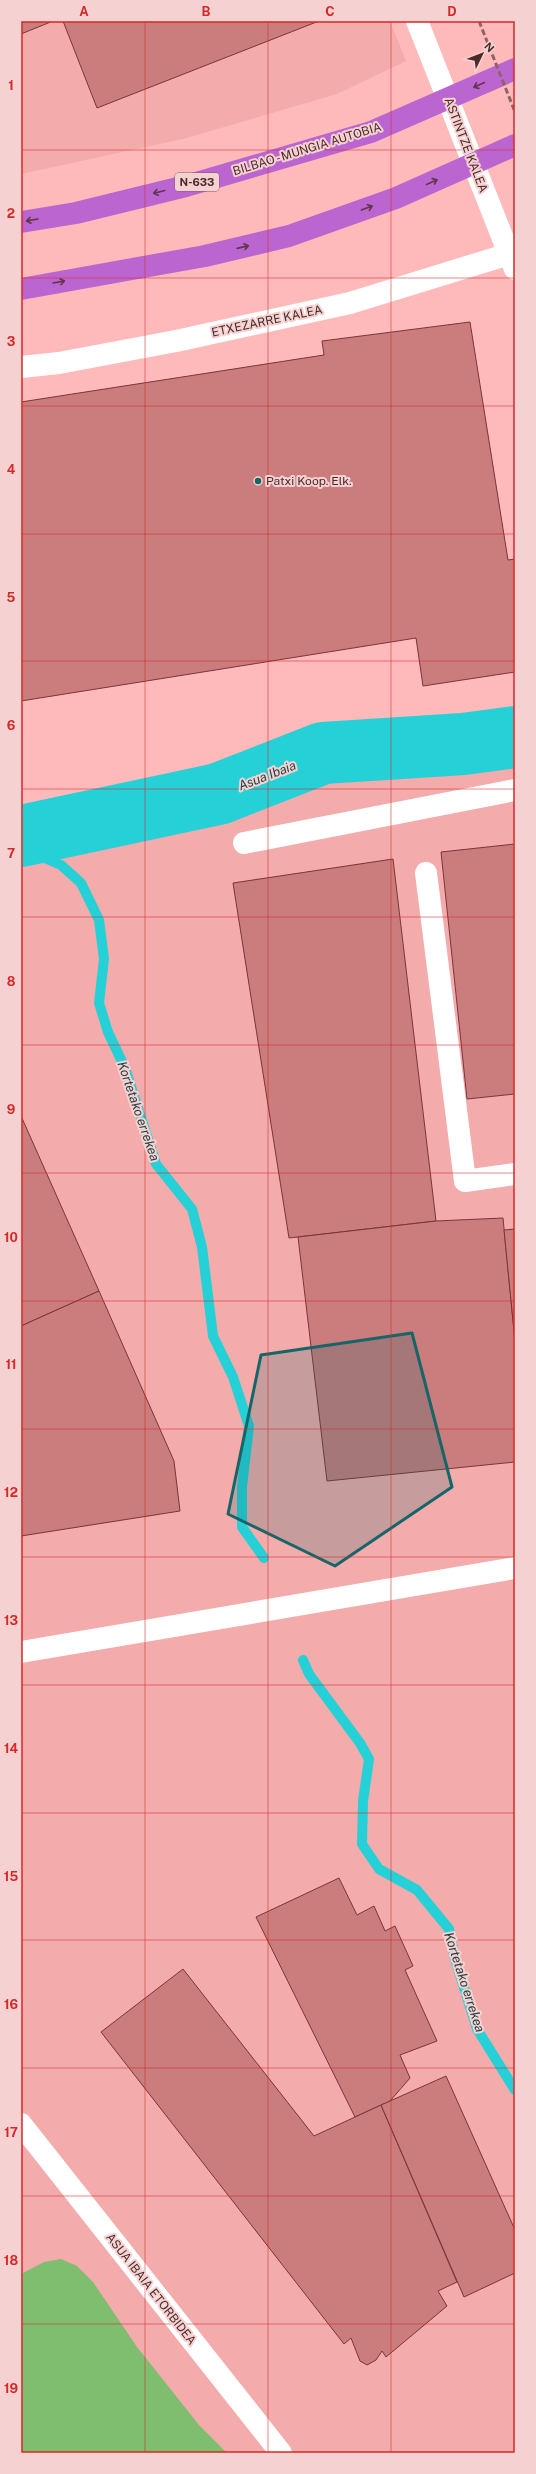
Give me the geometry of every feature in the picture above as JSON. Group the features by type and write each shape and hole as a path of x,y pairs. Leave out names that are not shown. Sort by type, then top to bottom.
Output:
{"highway":[{"name":"BILBAO - MUNGIA AUTOBIA","path":"21,222 76,213 186,186 371,132 515,69"},
{"path":"21,289 205,256 289,236 396,198 515,145"}],"street":[{"name":"ASTINTZE KALEA","path":"417,21 512,262"},
{"name":"ETXEZARRE KALEA","path":"21,367 59,363 176,341 350,303 512,262"},
{"path":"244,843 515,790"},
{"path":"426,873 465,1181 515,1174"},
{"path":"21,1652 515,1568"},
{"name":"ASUA IBAIA ETORBIDEA","path":"21,2124 281,2453"}],"highlighted area":[{"path":"412,1333 452,1487 335,1566 228,1514 261,1355"}],"shaded area":[{"path":"21,21 390,21 406,61 337,94 183,139 21,174"},
{"path":"495,744 515,744 515,2453 36,2453 21,2368 21,863 138,832 301,778 375,758"}],"green space":[{"path":"61,2259 77,2266 93,2282 137,2347 199,2425 227,2453 21,2453 21,2274 44,2262"}],"building":[{"path":"21,21 53,21 21,34"},
{"path":"63,21 319,21 97,108"},
{"name":"Patxi Koop. Elk.","path":"470,322 508,560 515,559 515,672 423,686 416,638 21,701 21,402 324,355 322,341"},
{"path":"515,844 515,1094 467,1099 441,852"},
{"path":"393,859 436,1221 289,1238 233,883"},
{"path":"21,1116 99,1291 21,1326"},
{"path":"503,1218 515,1341 515,1462 327,1481 298,1237 436,1221"},
{"path":"515,1229 515,1341 504,1230"},
{"path":"99,1291 174,1461 180,1511 21,1536 21,1326"},
{"path":"339,1878 357,1915 374,1906 385,1931 395,1926 413,1966 405,1970 437,2041 400,2055 410,2078 390,2101 355,2117 256,1917"},
{"path":"183,1969 314,2136 381,2105 457,2282 438,2291 447,2306 386,2357 382,2351 376,2360 367,2365 360,2361 351,2338 344,2344 101,2032"},
{"path":"446,2076 515,2230 515,2273 464,2297 381,2105"}],"waterway":[{"name":"Asua Ibaia","path":"21,836 218,794 323,753 463,744 515,737"},
{"name":"Kortetako errekea","path":"21,848 61,865 81,883 99,920 104,959 99,1003 108,1032 125,1068 156,1164 192,1209 202,1247 213,1336 233,1377 249,1426 242,1487 242,1527 264,1558"},
{"name":"Kortetako errekea","path":"303,1660 309,1674 360,1743 369,1759 363,1801 362,1844 379,1869 417,1890 449,1929 455,1959 477,2029 515,2090"}],"railway":[{"path":"479,21 515,112"}],"place":[{"name":"Patxi Koop. Elk.","path":"258,481"}]}
